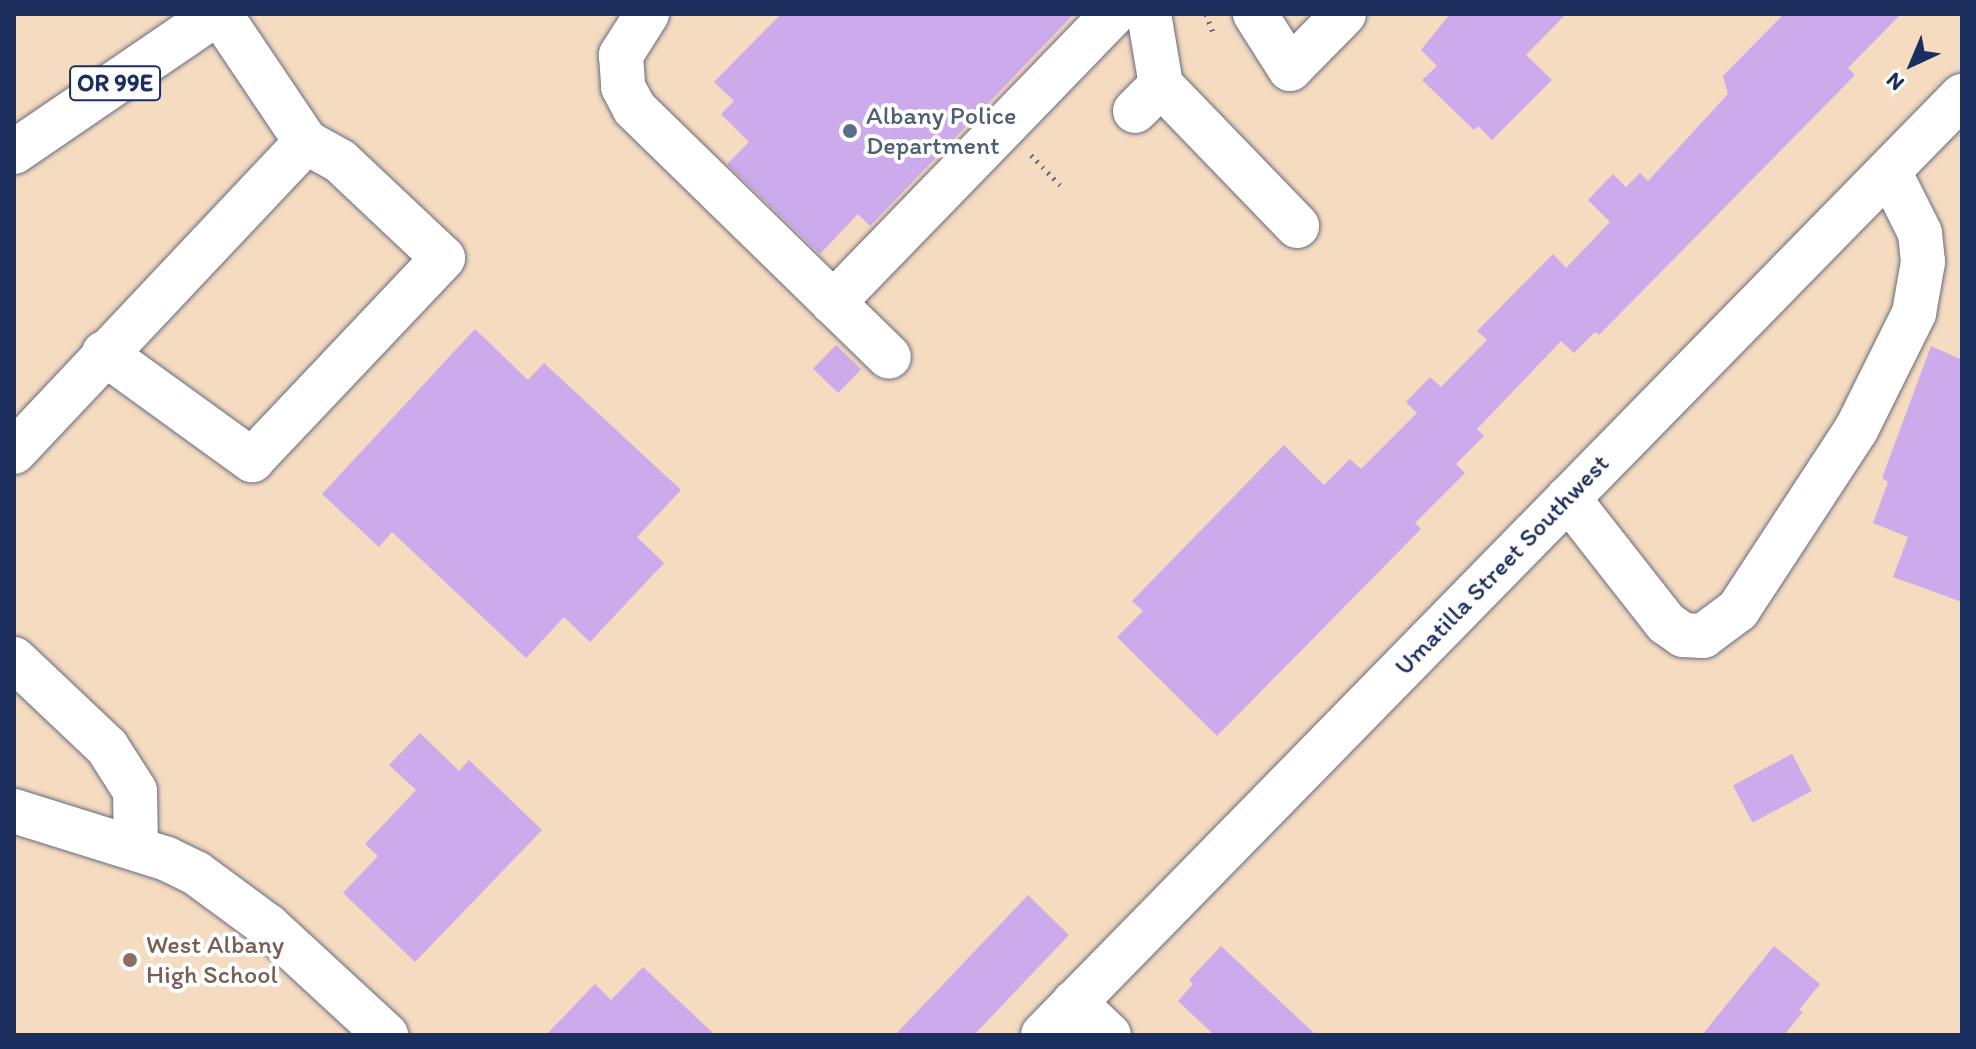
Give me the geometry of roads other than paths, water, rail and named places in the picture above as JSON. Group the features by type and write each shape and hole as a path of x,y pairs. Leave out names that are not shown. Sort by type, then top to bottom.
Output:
{"street":[{"path":"104,353 252,460 443,258 340,161 306,142 218,14"},
{"name":"OR 99E","path":"14,152 218,14"},
{"path":"647,14 621,55 623,87 634,108 889,357"},
{"path":"833,303 1113,14"},
{"path":"1149,14 1148,98 1297,226"},
{"path":"1255,14 1290,69 1344,14"},
{"name":"Umatilla Street Southwest","path":"1043,1035 1962,96"},
{"path":"14,452 306,142"},
{"path":"1568,498 1666,623 1683,635 1703,636 1738,610 1856,430 1914,313 1923,262 1920,233 1889,171"},
{"path":"14,659 107,747 135,791 136,848"},
{"path":"14,811 136,848 196,873 232,896 386,1035"},
{"path":"1074,1002 1109,1035"}],"place":[{"name":"Albany Police Department","path":"850,131"},
{"name":"West Albany High School","path":"130,960"}]}
